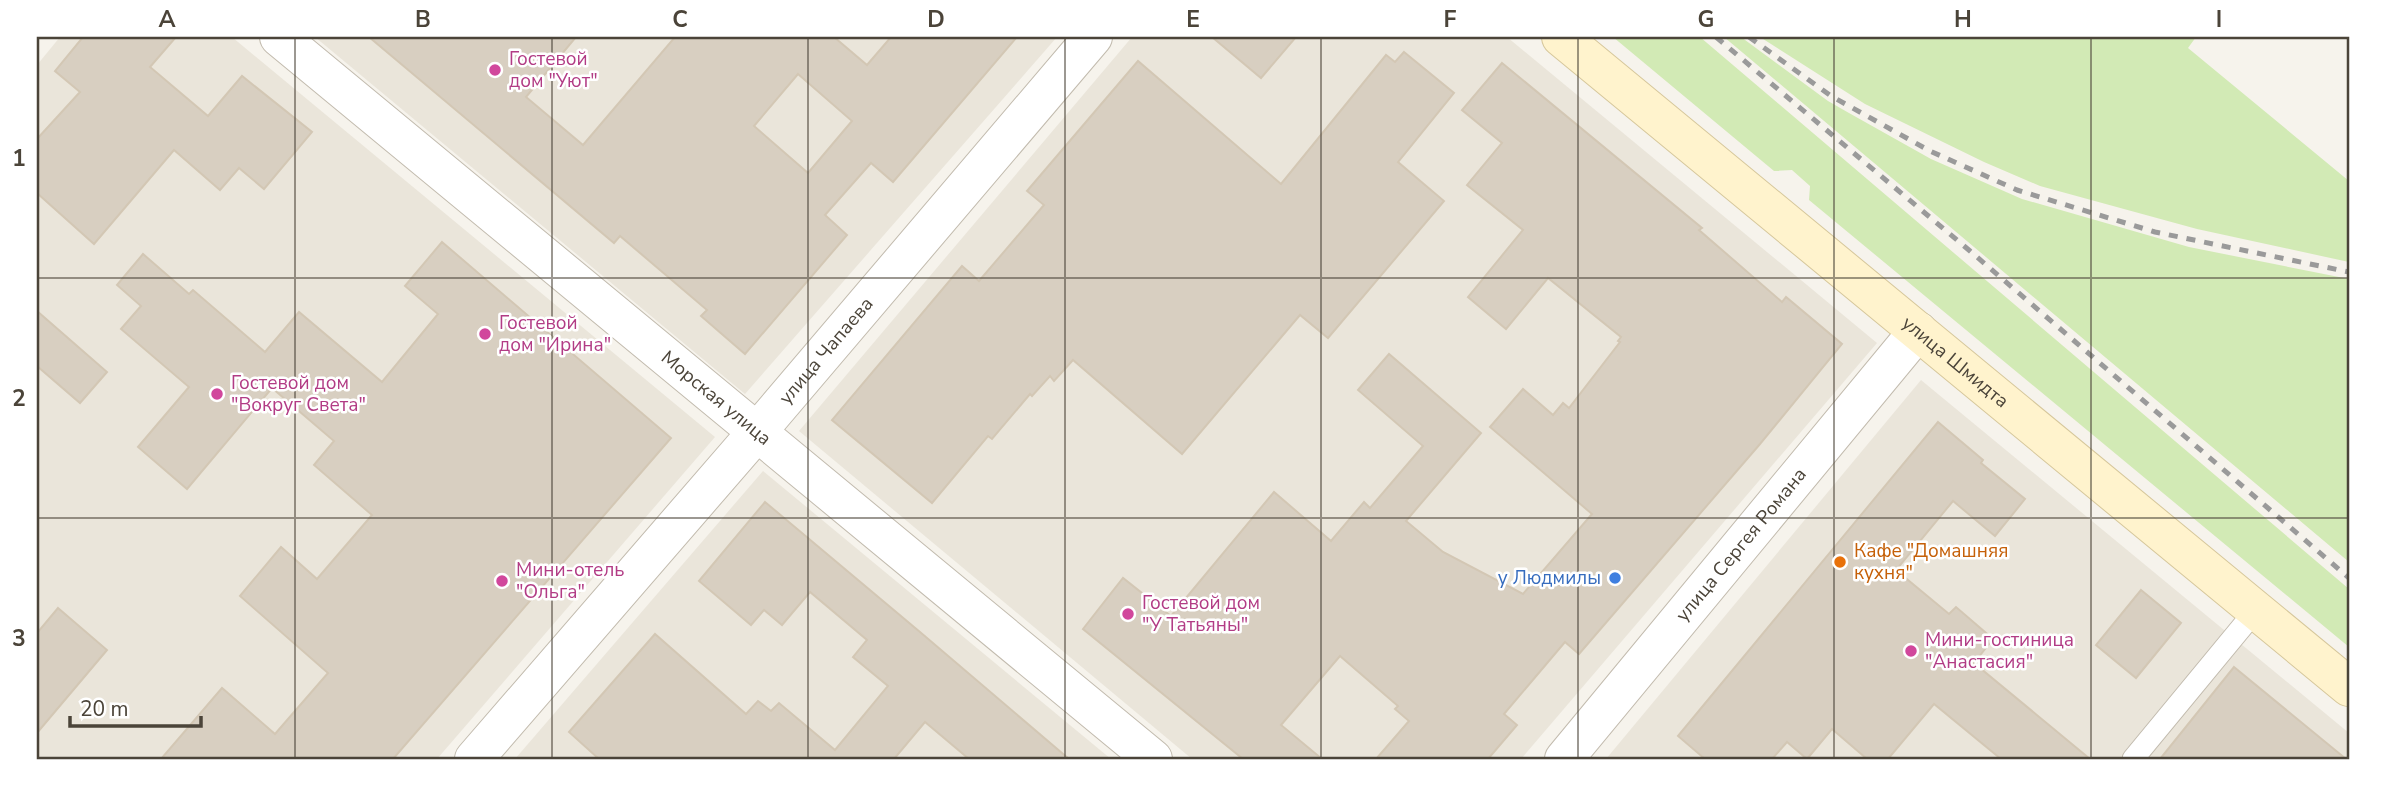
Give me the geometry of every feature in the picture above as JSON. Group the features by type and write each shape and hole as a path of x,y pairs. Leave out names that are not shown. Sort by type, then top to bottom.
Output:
{"street":[{"name":"Морская улица","path":"279,37 1153,759"},
{"name":"улица Чапаева","path":"474,759 1093,37"},
{"name":"улица Шмидта","path":"1561,37 2349,687"},
{"name":"улица Сергея Романа","path":"1564,759 1918,331"}],"lane":[{"path":"2133,759 2256,610"}],"shaded area":[{"path":"60,37 232,37 715,437 437,759 37,759 37,65"},
{"path":"315,37 1057,37 745,394"},
{"path":"1132,37 1507,37 1877,343 1521,759 1192,759 799,431"},
{"path":"1921,380 2349,733 2349,759 1606,759"},
{"path":"763,471 1111,759 515,759"}],"green space":[{"path":"1613,37 1700,37 2349,589 2349,647 1809,200 1810,186 1792,170 1774,171"},
{"path":"1724,37 1741,37 1828,101 1931,159 2022,199 2189,247 2349,279 2349,562"},
{"path":"1760,37 2196,37 2188,48 2349,181 2349,262 2197,229 2040,186 1865,104"}],"building":[{"path":"83,37 176,37 150,67 208,116 242,76 312,132 264,189 239,168 220,190 174,150 94,244 37,193 37,139 80,92 55,71"},
{"path":"369,37 576,37 526,97 583,145 675,37 834,37 867,65 891,37 1017,37 893,182 871,163 825,215 847,235 745,354 701,316 707,310 620,236 614,243","holes":["798,74 852,121 808,173 754,126"]},
{"path":"1212,37 1296,37 1261,78"},
{"path":"1404,52 1454,93 1398,162 1444,201 1328,338 1300,315 1182,454 1073,360 1054,381 1050,376 1032,396 1030,394 992,439 988,436 932,503 832,420 962,266 979,281 1044,205 1027,191 1138,61 1281,184 1386,55 1395,62"},
{"path":"1502,63 1702,228 1699,230 1782,302 1786,297 1842,344 1760,444 1579,654 1565,642 1504,714 1517,725 1488,759 1376,759 1409,721 1395,709 1398,706 1340,656 1281,725 1322,759 1243,759 1083,629 1123,578 1171,616 1274,492 1331,541 1364,502 1370,508 1423,446 1358,390 1389,354 1481,433 1406,521 1443,552 1523,594 1592,514 1490,427 1523,389 1553,415 1563,403 1569,408 1620,342 1618,341 1621,337 1548,278 1506,329 1468,297 1523,230 1467,185 1502,143 1462,110"},
{"path":"442,242 671,438 393,759 161,759 222,688 275,734 328,673 240,596 281,547 317,579 372,515 314,465 334,441 272,388 187,489 138,447 189,387 121,329 141,306 117,285 143,254 189,294 193,290 265,352 299,312 382,382 438,314 405,286"},
{"path":"37,311 107,372 80,403 37,366"},
{"path":"1938,422 1983,460 1981,463 2025,499 1995,536 1953,501 1896,570 1949,614 1956,607 1993,639 1974,663 2090,759 2001,759 1934,704 1888,759 1867,759 1832,729 1807,759 1787,742 1772,759 1705,759 1678,736"},
{"path":"765,502 1069,759 969,759 925,722 894,759 599,759 569,732 655,634 746,714 758,701 771,711 779,703 835,750 888,686 853,657 867,640 810,592 782,625 764,610 751,625 699,581"},
{"path":"2141,590 2181,623 2136,678 2096,645"},
{"path":"58,608 107,650 37,733 37,633"},
{"path":"2234,667 2346,759 2160,759"}],"railway":[{"path":"1716,37 1970,251 2349,578"},
{"path":"1749,37 1831,96 1930,151 2017,190 2155,232 2349,272"}],"place":[{"name":"Гостевой дом \"Уют\"","path":"495,70"},
{"name":"Гостевой дом \"Ирина\"","path":"485,334"},
{"name":"Гостевой дом \"Вокруг Света\"","path":"217,394"},
{"name":"Кафе \"Домашняя кухня\"","path":"1840,562"},
{"name":"у Людмилы","path":"1615,578"},
{"name":"Мини-отель \"Ольга\"","path":"502,581"},
{"name":"Гостевой дом \"У Татьяны\"","path":"1128,614"},
{"name":"Мини-гостиница \"Анастасия\"","path":"1911,651"}]}
